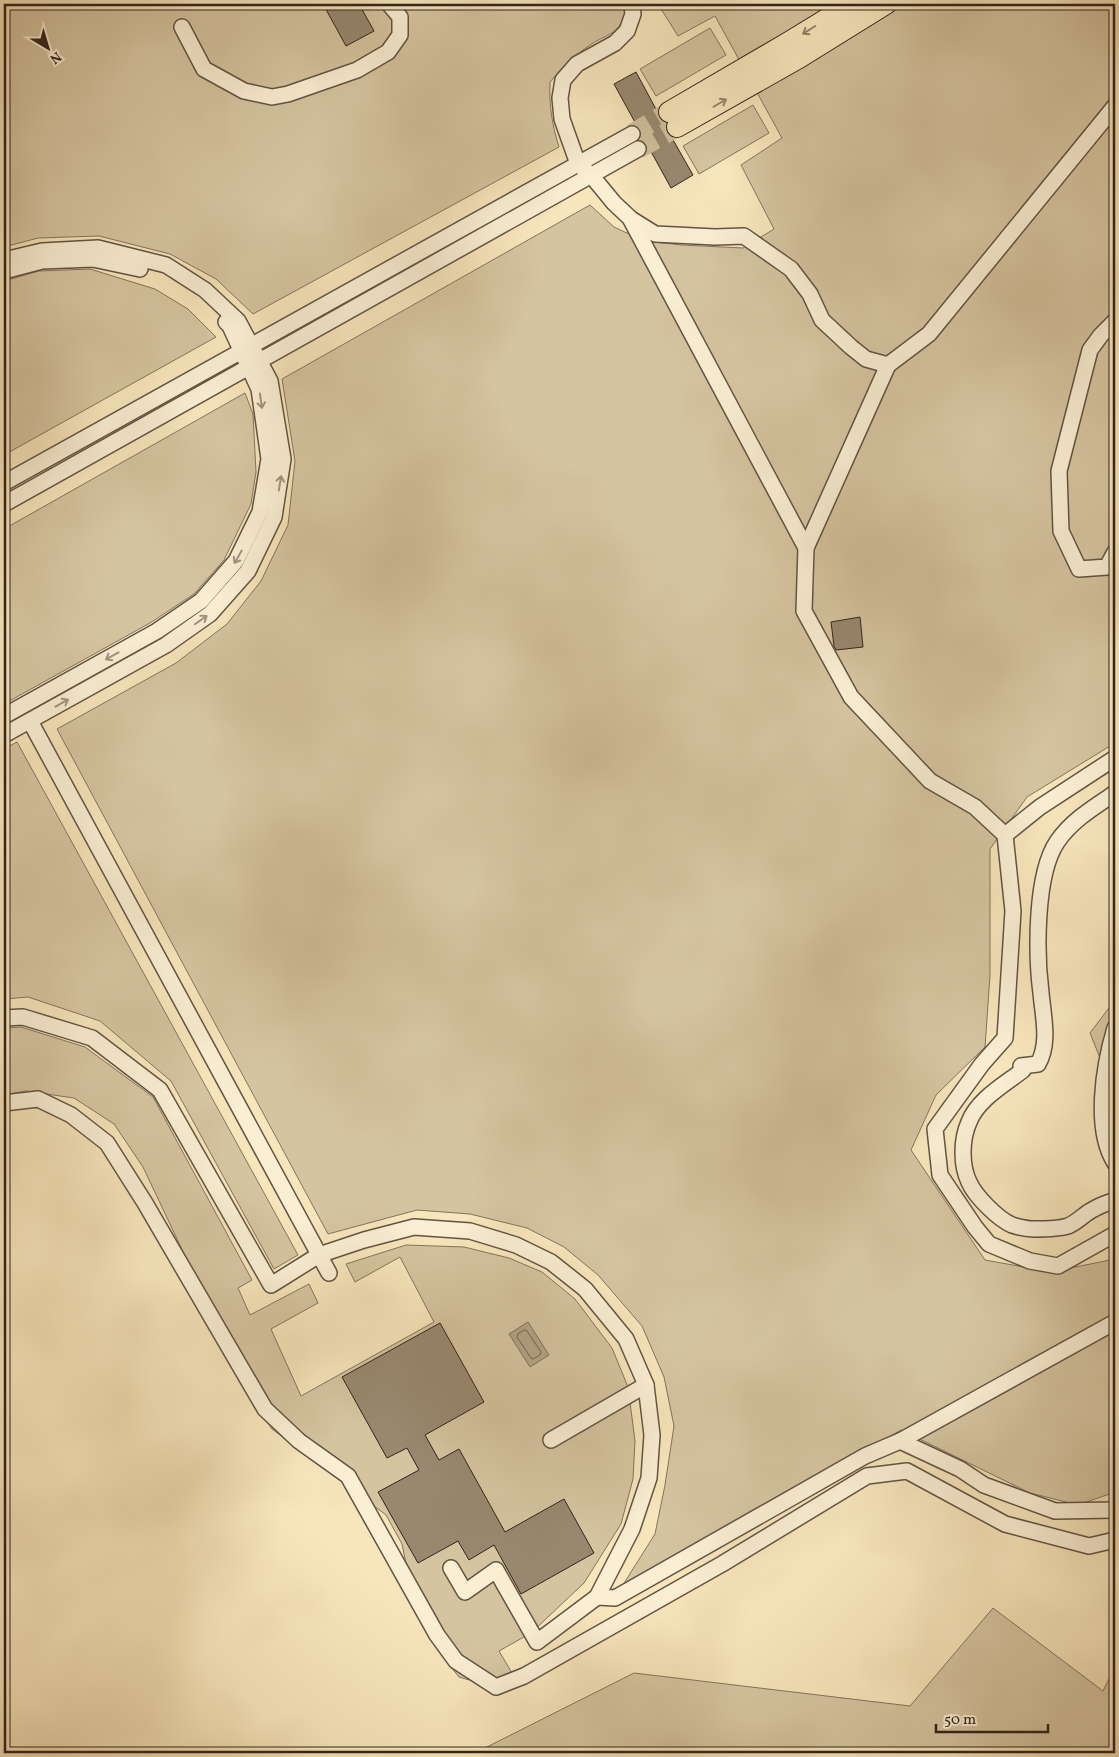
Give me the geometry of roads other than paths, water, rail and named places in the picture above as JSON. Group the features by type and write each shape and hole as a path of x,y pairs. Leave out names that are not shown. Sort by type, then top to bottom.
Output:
{"main road":[{"path":"851,4 789,42 673,120 799,58 886,4"}],"street":[{"path":"182,27 204,69 244,90 272,97 288,94 356,70 388,52 400,34 400,17 389,4"},
{"path":"632,4 633,14 628,31 615,43 577,64 563,80 560,98 562,119 578,164 591,174 614,203 631,219 655,234 715,237 744,236 791,269 810,294 822,320 851,347 866,359 888,365"},
{"path":"1115,106 929,334 888,365 806,548 804,611 851,696 930,781 975,807 1005,835 1013,910 1005,1038 982,1064 934,1129 940,1175 975,1227 989,1244 1030,1261 1058,1266 1115,1234"},
{"path":"4,483 632,134"},
{"path":"4,504 638,148"},
{"path":"631,219 806,548"},
{"path":"4,260 42,251 98,248 166,265 206,290 238,321 254,364 269,459 260,512 236,561 201,601 157,631 4,716"},
{"path":"4,271 42,262 93,259 164,275 200,298 230,326 247,349"},
{"path":"1115,321 1090,350 1059,471 1061,531 1079,569 1106,567 1115,552"},
{"path":"4,735 166,645 210,614 248,571 274,518 284,459 270,381 254,364"},
{"path":"30,721 329,1273"},
{"path":"1005,835 1040,807 1115,758"},
{"path":"1115,793 1067,829 1056,843 1045,872 1038,938 1039,978 1044,1024 1042,1056 1038,1064 1021,1066 1023,1070 991,1094 977,1109 969,1122 963,1153 969,1184 981,1199 1012,1225 1033,1229 1068,1226 1094,1209 1115,1200"},
{"path":"4,1018 23,1017 92,1038 160,1090 271,1285 319,1254 364,1240 414,1227 470,1231 516,1245 551,1262 585,1289 626,1339 646,1385 652,1435 648,1478 632,1529 597,1597 537,1642 496,1570 465,1592 451,1568"},
{"path":"1115,1028 1108,1052 1103,1088 1105,1135 1109,1153 1115,1163"},
{"path":"4,1103 38,1099 71,1115 108,1143 265,1409 299,1441 348,1476 437,1636 456,1661 496,1686 524,1676 722,1564 867,1476 907,1471 1005,1524 1089,1546 1115,1540"},
{"path":"597,1597 615,1598 865,1456 900,1441 1115,1322"},
{"path":"551,1440 646,1385"},
{"path":"900,1441 960,1469 984,1485 1055,1511 1115,1510"}],"water":[{"path":"528,1322 549,1355 530,1367 509,1334"}],"tunnel":[{"path":"632,134 669,112"},
{"path":"638,149 677,127"}]}
